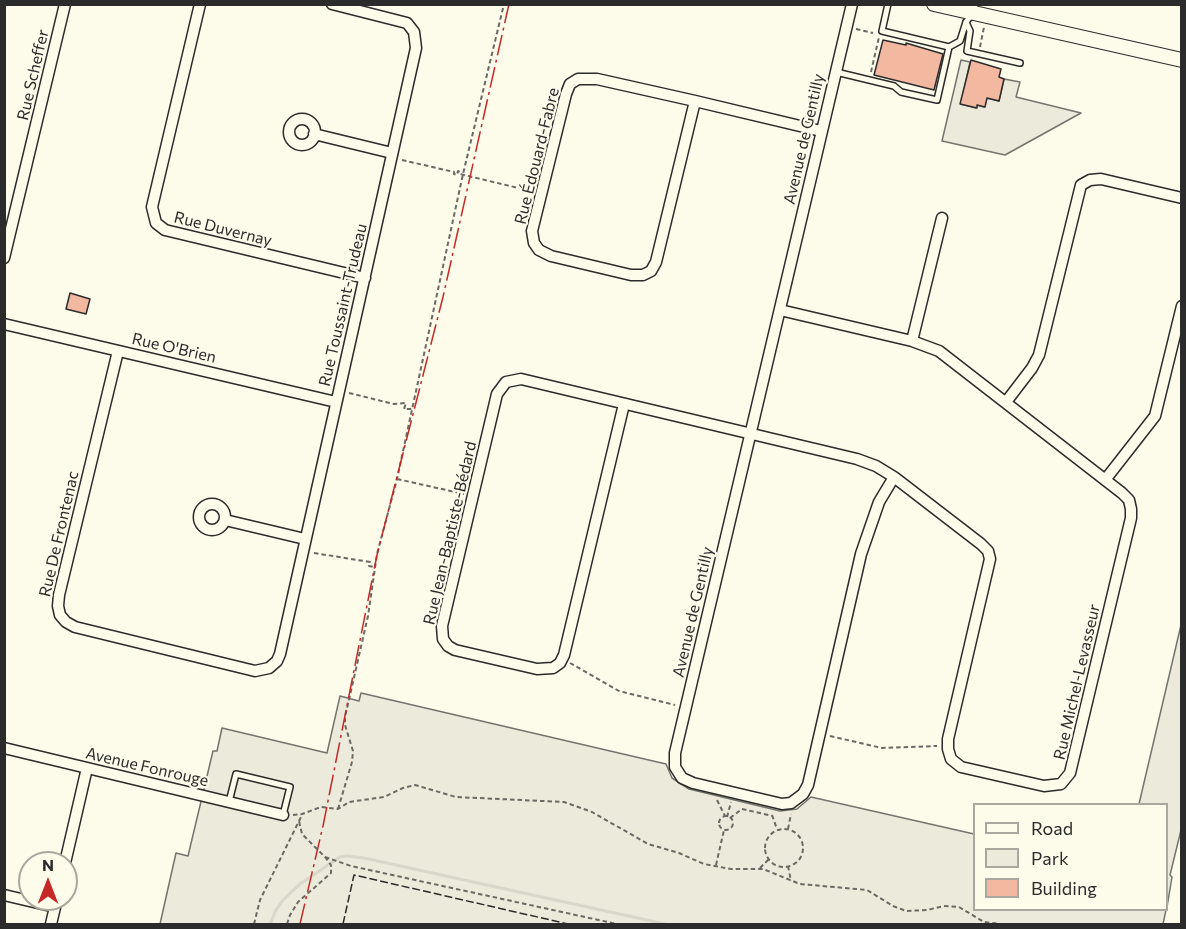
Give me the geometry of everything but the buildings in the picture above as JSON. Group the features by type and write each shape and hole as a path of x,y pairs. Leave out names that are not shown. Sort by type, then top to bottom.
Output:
{"street":[{"name":"Rue Scheffer","path":"4,258 65,4"},
{"name":"Rue Duvernay","path":"200,4 152,207 156,223 165,230 365,278"},
{"name":"Rue Toussaint-Trudeau","path":"270,668 280,654 336,402 396,157 416,48 414,32 407,23 332,4"},
{"name":"Avenue de Gentilly","path":"852,4 675,753 674,763 682,778 693,783 782,804 791,803 803,794 810,775 861,554 879,502 894,477"},
{"path":"934,4 1182,50"},
{"path":"972,11 1182,60"},
{"name":"Rue Édouard-Fabre","path":"695,101 656,262 651,271 643,275 631,275 551,256 539,250 534,243 532,231 566,94 570,84 578,79 590,78 695,101 821,131"},
{"path":"314,134 396,157"},
{"path":"1006,402 1039,356 1081,185 1090,180 1101,179 1182,198"},
{"path":"912,341 942,218"},
{"path":"1105,480 1155,416 1182,306"},
{"name":"Rue Michel-Levasseur","path":"751,434 867,462 894,477 988,551 990,559 948,739 951,759 961,767 1048,786 1061,784 1071,773 1131,518 1129,500 945,354 912,341 780,310"},
{"name":"Rue O'Brien","path":"4,324 336,402"},
{"name":"Rue De Frontenac","path":"118,351 59,595 60,615 75,627 255,671 270,668"},
{"name":"Rue Jean-Baptiste-Bédard","path":"624,404 564,655 560,663 553,668 537,669 455,650 448,646 443,639 442,626 497,394 502,385 513,380 521,380 624,404 751,434"},
{"path":"225,520 305,539"},
{"name":"Avenue Fonrouge","path":"4,748 283,814"},
{"path":"68,851 87,768"}],"lane":[{"path":"888,4 882,31 949,47 960,41 972,11"},
{"path":"972,11 968,51 1020,63"},
{"path":"835,72 894,86 901,92 937,100 949,47"},
{"path":"229,802 236,774 290,787 283,814"}],"path":[{"path":"338,809 353,751 345,725 345,717 368,616 375,568 504,4"},
{"path":"980,48 984,27"},
{"path":"856,29 866,32"},
{"path":"872,65 879,38"},
{"path":"396,157 454,172 457,175 458,171 460,174 534,192"},
{"path":"347,392 384,402 406,403 405,409 412,409"},
{"path":"396,479 465,495"},
{"path":"311,553 370,562 369,566 375,568"},
{"path":"569,662 619,692 678,706"},
{"path":"827,735 882,748 940,746"},
{"path":"283,814 302,814 321,807 338,809 349,802 384,797 415,785 456,796 564,802 592,812 648,844 679,853 704,864 741,869 759,868 791,882 867,890 906,911 945,906 959,907 984,922 1000,924"},
{"path":"717,797 727,817 733,822 732,826 724,830"},
{"path":"727,817 731,800"},
{"path":"724,830 719,824 720,819 742,809 772,816"},
{"path":"771,809 777,830"},
{"path":"788,829 791,811"},
{"path":"254,924 260,900 302,814"},
{"path":"287,924 298,903 331,873 331,865 302,834 299,821"},
{"path":"788,829 800,836 804,847 800,859 788,866 778,866 769,860 765,844 772,833 788,829"},
{"path":"716,866 724,830"},
{"path":"325,857 362,868 617,924"},
{"path":"759,868 769,860"},
{"path":"788,866 791,882"}],"green space":[{"path":"961,60 970,62 961,104 976,108 977,105 984,107 987,98 999,101 1004,79 1020,82 1016,97 1081,113 1005,155 942,141"},
{"path":"1181,625 1182,826 1170,875 1172,877 1168,901 1168,803 1139,803"},
{"path":"361,693 666,764 672,778 689,789 780,811 797,809 811,797 973,834 973,911 1166,911 1163,924 160,924 176,853 188,856 213,751 217,751 222,728 327,753 340,696 359,701"}],"waterway":[{"path":"270,924 283,900 300,884 340,857 347,856 665,924"}],"fence":[{"path":"343,924 354,875 568,924"}],"power":[{"path":"300,924 323,826 377,555 443,297 509,4"}]}
